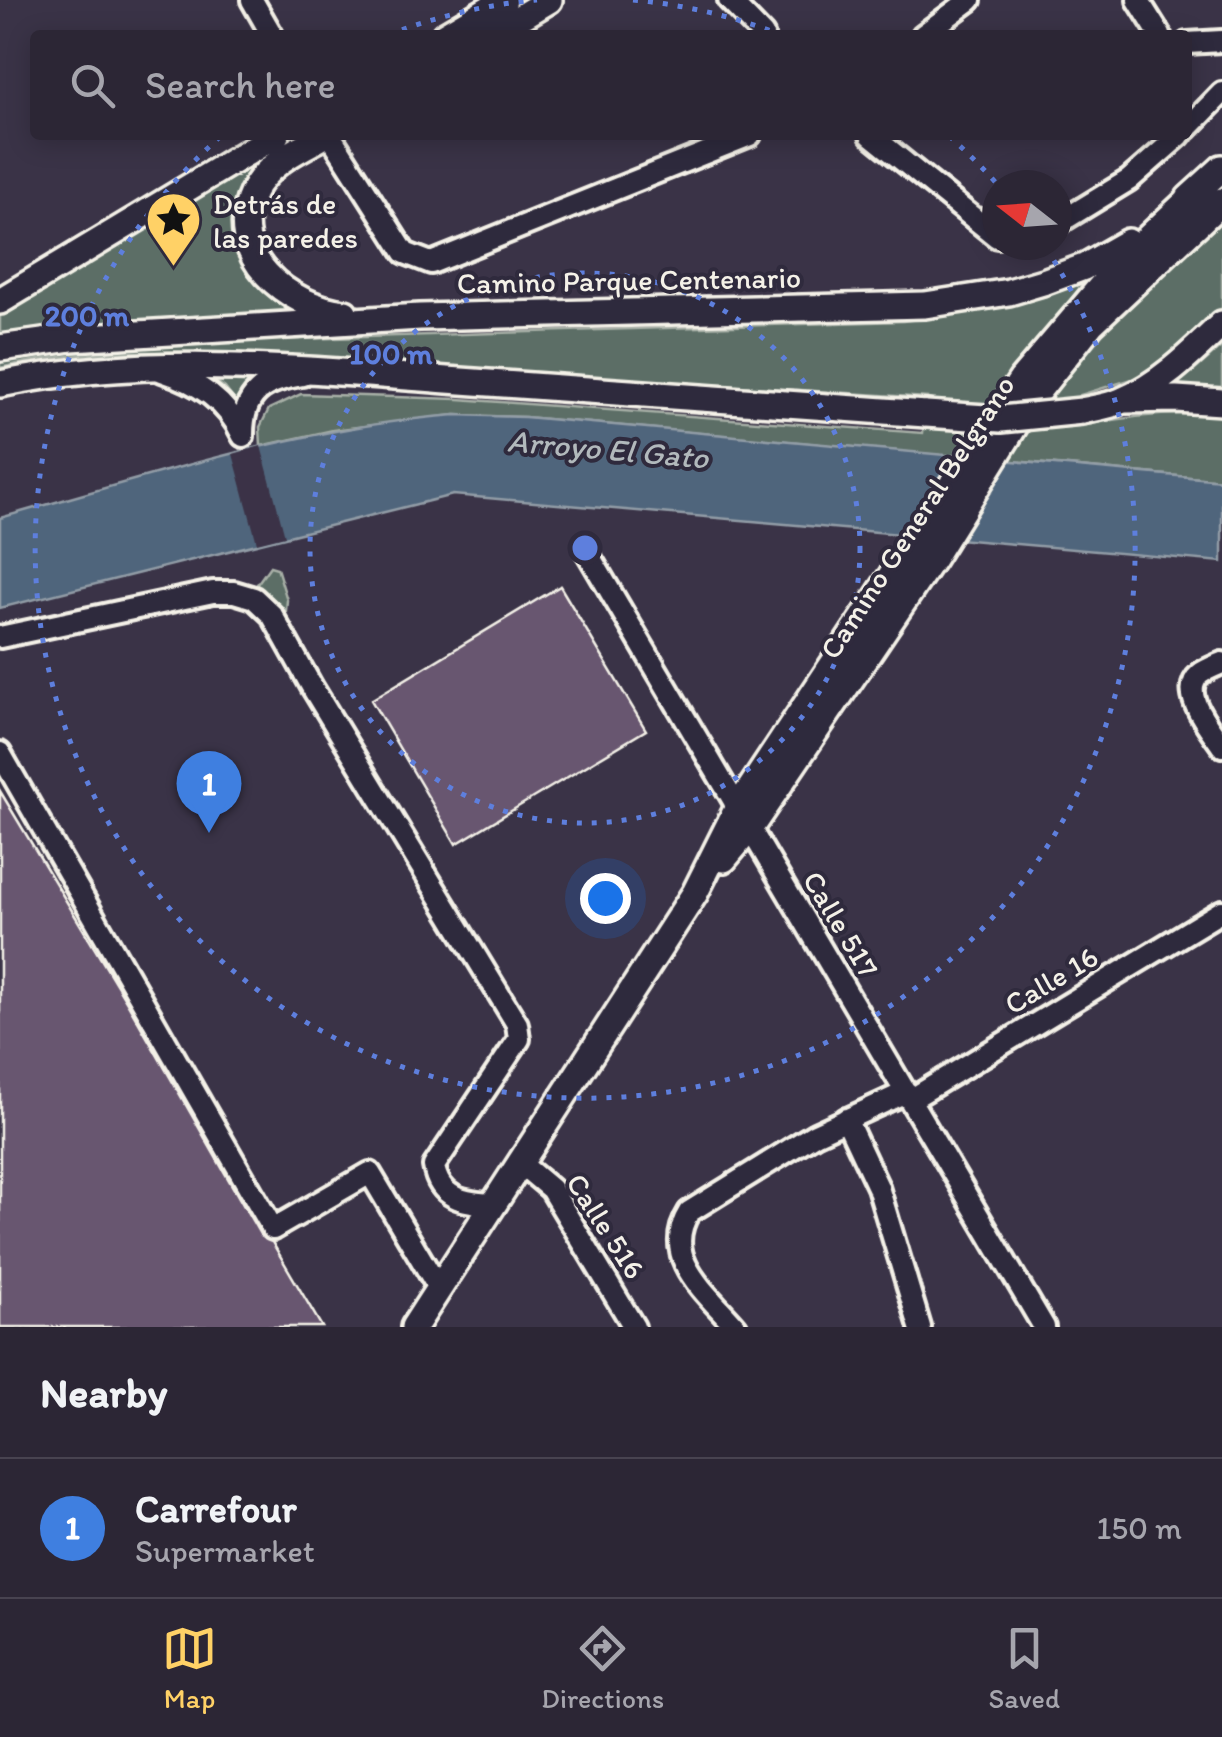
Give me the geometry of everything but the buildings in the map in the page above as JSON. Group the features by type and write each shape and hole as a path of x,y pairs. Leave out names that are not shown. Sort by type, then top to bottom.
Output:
{"main road":[{"path":"453,30 504,0"},
{"path":"499,30 548,0"},
{"path":"0,301 268,140"},
{"path":"319,140 282,160 259,182 247,210 247,238 258,264 301,302 333,312 390,318"},
{"name":"Camino Parque Centenario","path":"0,348 71,338 390,318 882,308 967,300 1028,287 1084,267 1210,196 1222,168"},
{"name":"Camino General Belgrano","path":"743,818 932,558 1022,378 1120,264 1210,196"},
{"path":"1121,401 1166,373 1222,324"},
{"path":"0,384 115,367 331,372 1001,419 1082,411 1121,401 1176,398 1222,402"},
{"name":"Camino General Belgrano","path":"414,1327 695,894 900,567 984,454"}],"street":[{"path":"252,0 269,30"},
{"path":"728,0 759,30"},
{"path":"929,30 970,0"},
{"path":"1138,0 1157,30"},
{"path":"1192,44 1222,41"},
{"path":"1192,123 1222,93"},
{"path":"331,140 405,253 431,263 738,140"},
{"path":"877,140 982,225"},
{"path":"1072,215 1130,180 1174,140"},
{"path":"115,367 162,371 195,384 222,404 243,436 246,408 259,390 288,378 331,372"},
{"name":"Calle 517","path":"588,552 1044,1327"},
{"path":"0,637 213,592 234,592 254,598 272,614 516,1024 519,1039 434,1166 436,1178 448,1194 465,1203 494,1204"},
{"path":"1222,663 1200,674 1192,685 1193,700 1222,746"},
{"path":"0,754 273,1230 370,1172 439,1289"},
{"name":"Calle 16","path":"736,1327 692,1277 683,1260 677,1243 679,1228 689,1212 814,1134 908,1096 1222,910"},
{"path":"846,1119 878,1187 920,1327"},
{"name":"Calle 516","path":"520,1163 551,1189 634,1327"}],"green space":[{"path":"292,140 255,169 256,280 272,296 301,314 0,338 0,313"},
{"path":"1222,214 1222,308 1167,359 1142,376 1080,395 1085,425 1153,415 1222,416 1222,480 1001,460 1080,350"},
{"path":"1084,282 1028,356 961,457 525,417 455,415 333,430 261,446 260,427 269,409 301,394 458,399 923,433 927,398 196,352 93,354 0,368 0,358 130,344 903,321 982,310"},
{"path":"1222,346 1222,392 1172,385 1194,371"},
{"path":"205,374 265,375 240,408 225,388"},
{"path":"270,566 277,568 287,600 285,621 255,587"}],"water":[{"name":"Arroyo El Gato","path":"455,415 525,417 1222,480 1222,562 453,495 0,608 0,518 282,442 339,430"}],"pier":[{"path":"261,446 285,536 257,543 233,454"}],"place":[{"name":"Detrás de las paredes","path":"174,269"},
{"name":"Carrefour","path":"209,833"}]}
